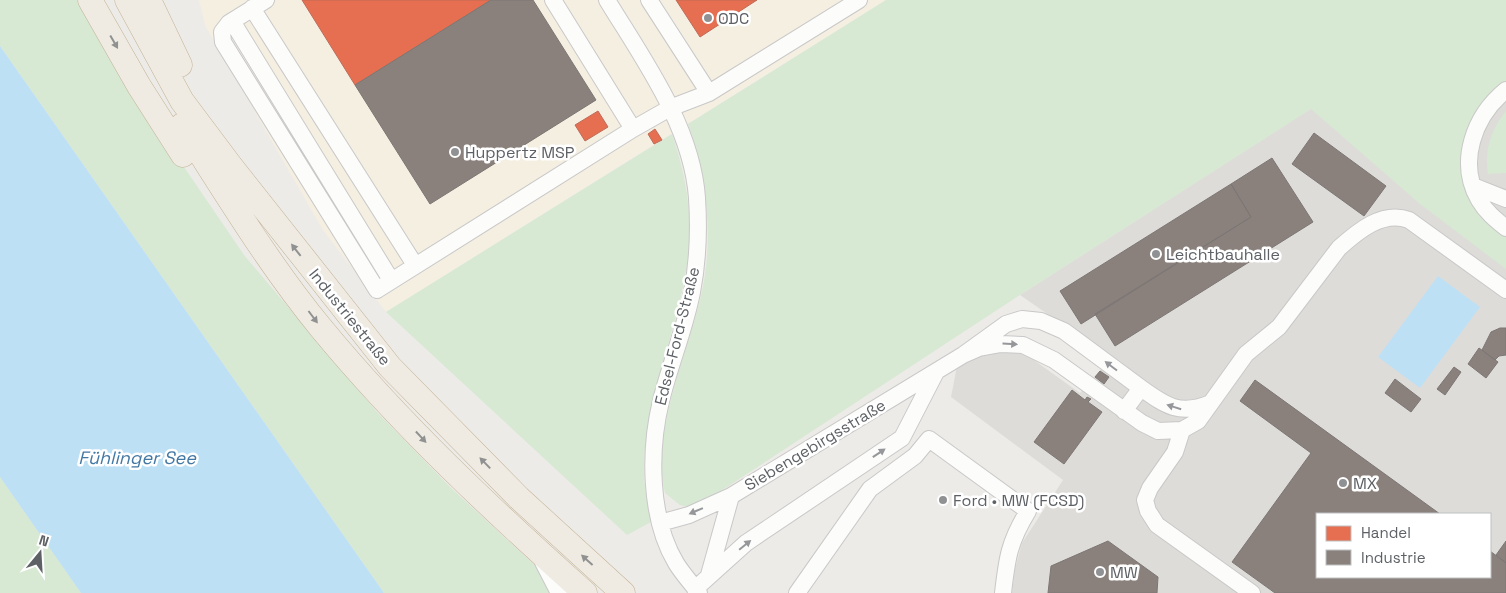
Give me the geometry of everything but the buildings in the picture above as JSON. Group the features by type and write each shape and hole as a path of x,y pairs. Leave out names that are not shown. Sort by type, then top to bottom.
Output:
{"highway":[{"path":"90,0 139,86 188,163 244,238 283,278"},
{"name":"Industriestraße","path":"111,0 163,96 283,278 321,328 454,472 585,593"},
{"name":"Industriestraße","path":"127,0 182,101 390,368 519,498 623,593"},
{"path":"149,0 158,22 230,165"}],"street":[{"path":"553,0 634,129"},
{"name":"Edsel-Ford-Straße","path":"607,0 661,86 685,144 697,196 698,250 692,292 660,402 653,443 653,486 660,524 675,562 697,591"},
{"path":"649,0 709,93"},
{"path":"415,265 259,4 232,21 222,32 223,42 377,290 634,129 670,108 709,93 859,0"},
{"path":"1506,90 1483,112 1474,131 1470,148 1470,169 1473,186 1479,201 1506,228"},
{"path":"1473,186 1506,199"},
{"path":"963,355 980,348 1001,344 1022,345 1054,360 1124,411 1158,431 1182,430 1198,421 1246,354 1280,327 1339,248 1384,217 1394,216 1409,220 1506,290"},
{"path":"963,355 1006,324 1022,320 1041,321 1064,331 1162,403 1178,409 1198,408 1211,403"},
{"name":"Siebengebirgsstraße","path":"660,524 731,496 963,355"},
{"path":"697,591 708,575 746,543 902,438 936,372"},
{"path":"1124,411 1141,388"},
{"path":"1182,430 1175,452 1150,488 1146,500 1148,511 1157,525 1252,593"},
{"path":"797,593 870,488 915,456 929,439 1028,511 1014,532 1009,548 1003,593"},
{"path":"708,575 731,496"},
{"path":"538,551 560,593"}],"shaded area":[{"path":"199,0 886,0 386,312 323,230 205,25"},
{"path":"1480,0 1506,0 1506,593 1012,593 1015,569 1022,543 1063,480 951,397 957,366 989,353 1024,353 1080,393 1111,358 1020,295"}],"green space":[{"path":"0,0 85,0 154,123 244,255 377,412 451,488 541,571 552,593 384,593 0,46"},
{"path":"886,0 1506,0 1506,84 1465,171 1506,234 1506,269 1420,204 1311,109 1020,295 727,487 691,508 680,505 665,493 662,470 663,446 672,396 705,278 708,233 707,211 700,167 688,124"},
{"path":"1506,111 1506,173 1488,174 1487,157 1490,141 1496,125"},
{"path":"672,134 686,189 690,231 689,246 680,301 651,410 646,438 644,480 651,522 627,535 386,312"},
{"path":"0,477 81,593 0,593"}],"water":[{"name":"Fühlinger See","path":"0,46 384,593 81,593 0,477"},
{"path":"1438,276 1480,307 1420,388 1378,357"}],"place":[{"name":"ODC","path":"708,18"},
{"name":"Huppertz MSP","path":"455,152"},
{"name":"Leichtbauhalle","path":"1156,254"},
{"name":"MX","path":"1343,483"},
{"name":"Ford • MW (FCSD)","path":"943,500"},
{"name":"MW","path":"1100,572"}]}
